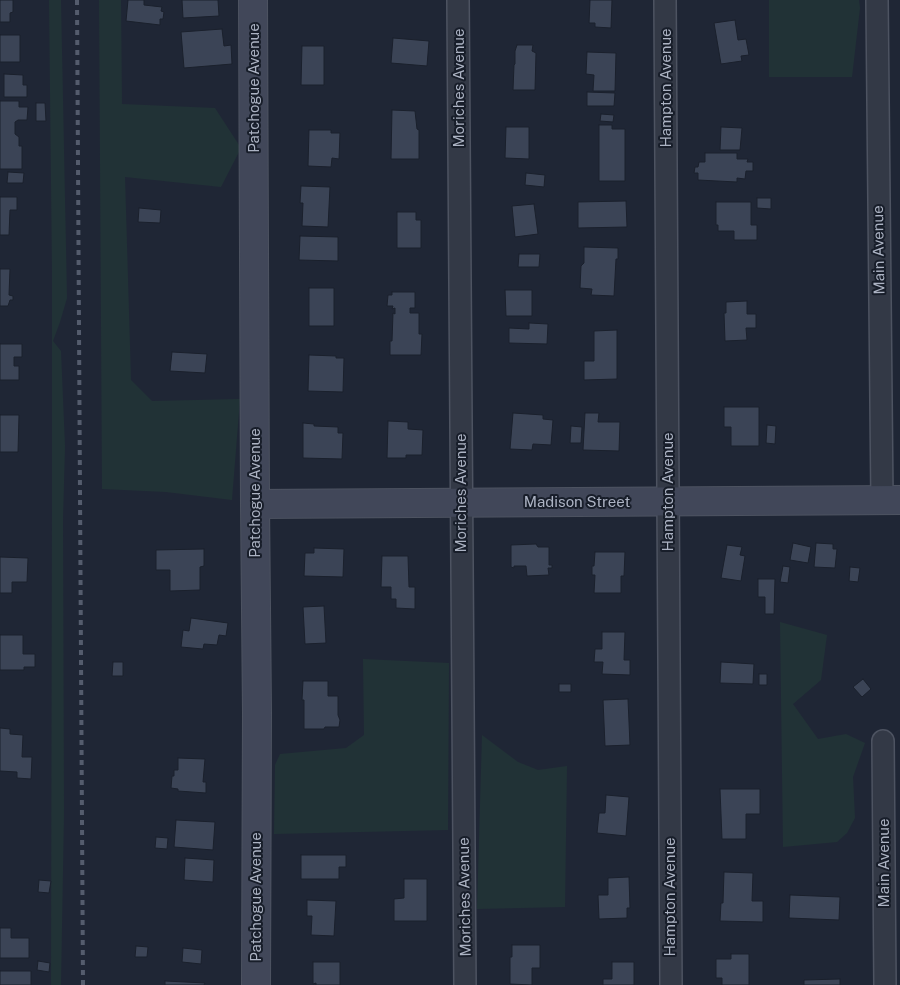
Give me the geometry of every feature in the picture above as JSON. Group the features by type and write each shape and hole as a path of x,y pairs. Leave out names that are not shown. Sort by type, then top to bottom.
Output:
{"street":[{"name":"Patchogue Avenue","path":"253,0 257,713 256,985"},
{"name":"Moriches Avenue","path":"458,0 465,985"},
{"name":"Hampton Avenue","path":"665,0 671,985"},
{"name":"Main Avenue","path":"877,0 891,500"},
{"name":"Madison Street","path":"255,504 891,500"},
{"name":"Main Avenue","path":"883,741 885,985"}],"shaded area":[{"path":"49,0 61,0 67,298 53,341 61,351 65,446 63,520 64,813 61,985 51,985 52,273"},
{"path":"99,0 121,0 122,104 215,108 241,148 221,187 125,177 131,380 152,401 240,399 232,500 166,492 102,489"},
{"path":"769,0 859,0 860,8 852,77 769,77"},
{"path":"780,622 827,635 821,680 793,704 818,739 846,734 865,743 853,777 855,818 847,833 837,842 783,847"},
{"path":"363,659 449,663 448,830 274,834 275,765 280,754 346,748 364,735"},
{"path":"482,735 518,762 538,770 567,766 565,907 477,909"}],"building":[{"path":"0,0 13,0 13,12 10,13 10,22 0,22"},
{"path":"128,0 144,0 144,5 162,7 161,11 164,12 163,19 160,19 160,25 126,21"},
{"path":"182,0 218,0 219,16 183,18"},
{"path":"590,0 612,0 611,28 595,27 595,23 589,23"},
{"path":"735,20 738,40 746,39 749,55 741,56 742,61 721,64 714,23"},
{"path":"222,29 224,46 231,45 232,64 184,68 181,32"},
{"path":"0,35 20,35 20,62 0,62"},
{"path":"393,38 429,41 427,66 391,63"},
{"path":"517,45 533,45 532,51 536,53 535,90 513,90"},
{"path":"302,46 324,46 324,85 301,85"},
{"path":"587,52 616,53 615,91 593,91 594,75 586,74"},
{"path":"4,74 23,75 23,85 27,85 27,97 4,97"},
{"path":"587,92 615,93 614,106 587,106"},
{"path":"0,101 19,101 19,107 28,107 27,120 15,122 15,134 19,137 19,146 22,146 22,169 0,169"},
{"path":"36,103 45,103 46,121 36,121"},
{"path":"392,110 415,111 417,129 419,130 419,159 391,159"},
{"path":"601,114 614,115 613,122 600,121"},
{"path":"599,125 612,125 612,129 625,129 625,181 599,181"},
{"path":"506,127 529,127 529,159 505,158"},
{"path":"721,127 742,128 740,150 720,150"},
{"path":"309,130 331,130 331,133 340,133 339,159 332,158 331,167 308,166"},
{"path":"705,153 737,153 737,159 748,159 747,162 753,162 753,171 746,171 745,179 737,178 737,182 698,180 698,173 694,173 695,167 698,167 699,162 705,162"},
{"path":"8,172 24,173 23,183 7,183"},
{"path":"526,173 545,175 544,187 525,185"},
{"path":"301,186 330,187 328,227 302,226 303,203 300,203"},
{"path":"0,197 17,197 17,210 10,210 9,235 0,235"},
{"path":"757,198 771,198 771,209 757,208"},
{"path":"626,201 627,227 578,228 578,202"},
{"path":"716,202 751,202 751,225 757,225 757,240 734,240 734,231 718,231 718,225 716,225"},
{"path":"534,204 538,234 515,237 512,206"},
{"path":"139,208 161,210 160,223 138,222"},
{"path":"397,212 416,212 416,220 421,220 421,248 397,248"},
{"path":"300,236 338,237 338,261 299,260"},
{"path":"584,247 618,248 614,296 591,295 592,289 580,288 581,266 584,263"},
{"path":"519,254 540,254 539,267 518,267"},
{"path":"0,269 10,269 9,295 13,296 13,300 10,300 8,306 0,306"},
{"path":"309,288 334,288 334,326 309,326"},
{"path":"505,290 532,290 532,316 506,316"},
{"path":"392,292 415,292 415,308 410,308 410,313 419,313 419,334 422,334 421,355 390,355 395,308 392,309 393,306 387,306 388,295 392,295"},
{"path":"747,301 747,314 756,314 756,328 746,328 747,340 725,341 724,313 726,313 726,302"},
{"path":"529,323 548,324 547,344 509,343 509,328 529,329"},
{"path":"617,330 617,379 584,380 584,361 594,361 594,331"},
{"path":"0,344 22,344 22,357 14,357 14,366 19,366 19,380 0,380"},
{"path":"172,352 207,354 205,373 170,371"},
{"path":"309,355 344,358 343,392 308,391"},
{"path":"724,407 759,407 759,446 731,446 731,427 724,427"},
{"path":"513,413 543,415 543,419 553,420 551,445 533,444 532,450 510,449"},
{"path":"585,413 599,413 598,422 620,422 619,451 583,450"},
{"path":"0,415 19,415 18,452 0,452"},
{"path":"388,421 408,422 408,429 423,430 422,455 406,455 406,458 387,458"},
{"path":"303,423 314,424 314,426 338,427 338,433 343,433 342,459 303,458"},
{"path":"767,425 776,426 775,444 766,443"},
{"path":"571,426 582,427 581,443 570,443"},
{"path":"793,543 811,547 808,563 790,560"},
{"path":"816,543 833,544 833,549 837,549 835,568 814,567"},
{"path":"536,544 538,547 549,547 549,565 552,565 552,568 548,568 549,575 527,576 526,566 511,567 511,545"},
{"path":"727,545 742,547 740,555 745,556 741,581 721,578"},
{"path":"314,548 344,549 343,577 304,576 305,553 314,553"},
{"path":"204,549 204,566 200,567 200,590 170,591 170,570 156,570 156,550"},
{"path":"595,552 625,552 624,576 621,576 621,593 594,593 595,575 592,575 592,566 594,566"},
{"path":"382,556 408,556 409,587 415,587 415,609 396,608 396,599 391,599 391,587 381,587"},
{"path":"0,557 28,558 27,582 12,582 12,593 0,593"},
{"path":"783,566 790,567 788,583 780,582"},
{"path":"850,567 860,568 858,582 849,581"},
{"path":"758,579 775,579 774,614 765,614 765,597 758,597"},
{"path":"324,606 326,643 305,644 303,607"},
{"path":"191,618 228,623 226,636 219,635 217,645 204,644 203,649 181,647 183,630 189,631"},
{"path":"602,632 625,632 624,660 630,660 630,675 602,674 603,662 594,662 595,649 602,649"},
{"path":"0,635 23,635 23,654 35,654 35,667 24,667 24,670 0,670"},
{"path":"113,662 123,662 123,676 112,676"},
{"path":"721,662 754,664 753,684 720,683"},
{"path":"759,674 767,674 767,685 759,685"},
{"path":"863,679 871,689 862,697 853,687"},
{"path":"303,681 328,681 328,696 338,696 339,727 304,729"},
{"path":"559,684 571,684 571,692 559,692"},
{"path":"628,699 630,745 605,746 603,700"},
{"path":"0,728 10,729 10,734 23,735 22,757 32,757 31,779 17,778 17,772 0,771"},
{"path":"178,758 205,759 203,782 206,782 206,793 178,791 178,789 171,788 174,770 178,770"},
{"path":"720,789 760,789 760,814 746,814 746,839 722,839"},
{"path":"606,795 629,797 626,836 597,833 599,813 605,813"},
{"path":"176,820 215,822 213,850 174,847"},
{"path":"156,837 168,838 167,849 155,848"},
{"path":"301,855 346,855 346,867 339,867 339,879 301,879"},
{"path":"185,858 214,860 213,882 184,880"},
{"path":"724,872 753,873 752,901 763,901 763,922 720,921 721,903 723,903"},
{"path":"629,877 630,908 627,908 627,918 599,919 598,895 608,895 608,878"},
{"path":"404,879 427,879 427,921 394,921 394,899 404,898"},
{"path":"39,880 51,881 49,893 38,892"},
{"path":"790,895 840,897 839,920 789,918"},
{"path":"307,900 336,901 334,936 311,935 312,916 307,916"},
{"path":"0,928 11,928 11,938 29,938 29,958 0,958"},
{"path":"512,945 540,945 540,968 532,968 532,985 510,984"},
{"path":"136,946 148,947 147,957 135,957"},
{"path":"183,948 202,950 201,964 182,962"},
{"path":"731,954 749,954 749,985 722,985 722,978 716,978 716,959 731,959"},
{"path":"38,961 50,963 49,972 37,970"},
{"path":"313,962 340,962 340,985 313,984"},
{"path":"612,962 634,962 634,985 603,985 603,979 612,979"},
{"path":"0,971 31,971 31,985 0,985"},
{"path":"840,979 840,985 804,985 804,980"},
{"path":"165,981 205,983 204,985 165,985"}],"railway":[{"path":"77,0 83,985"}]}
